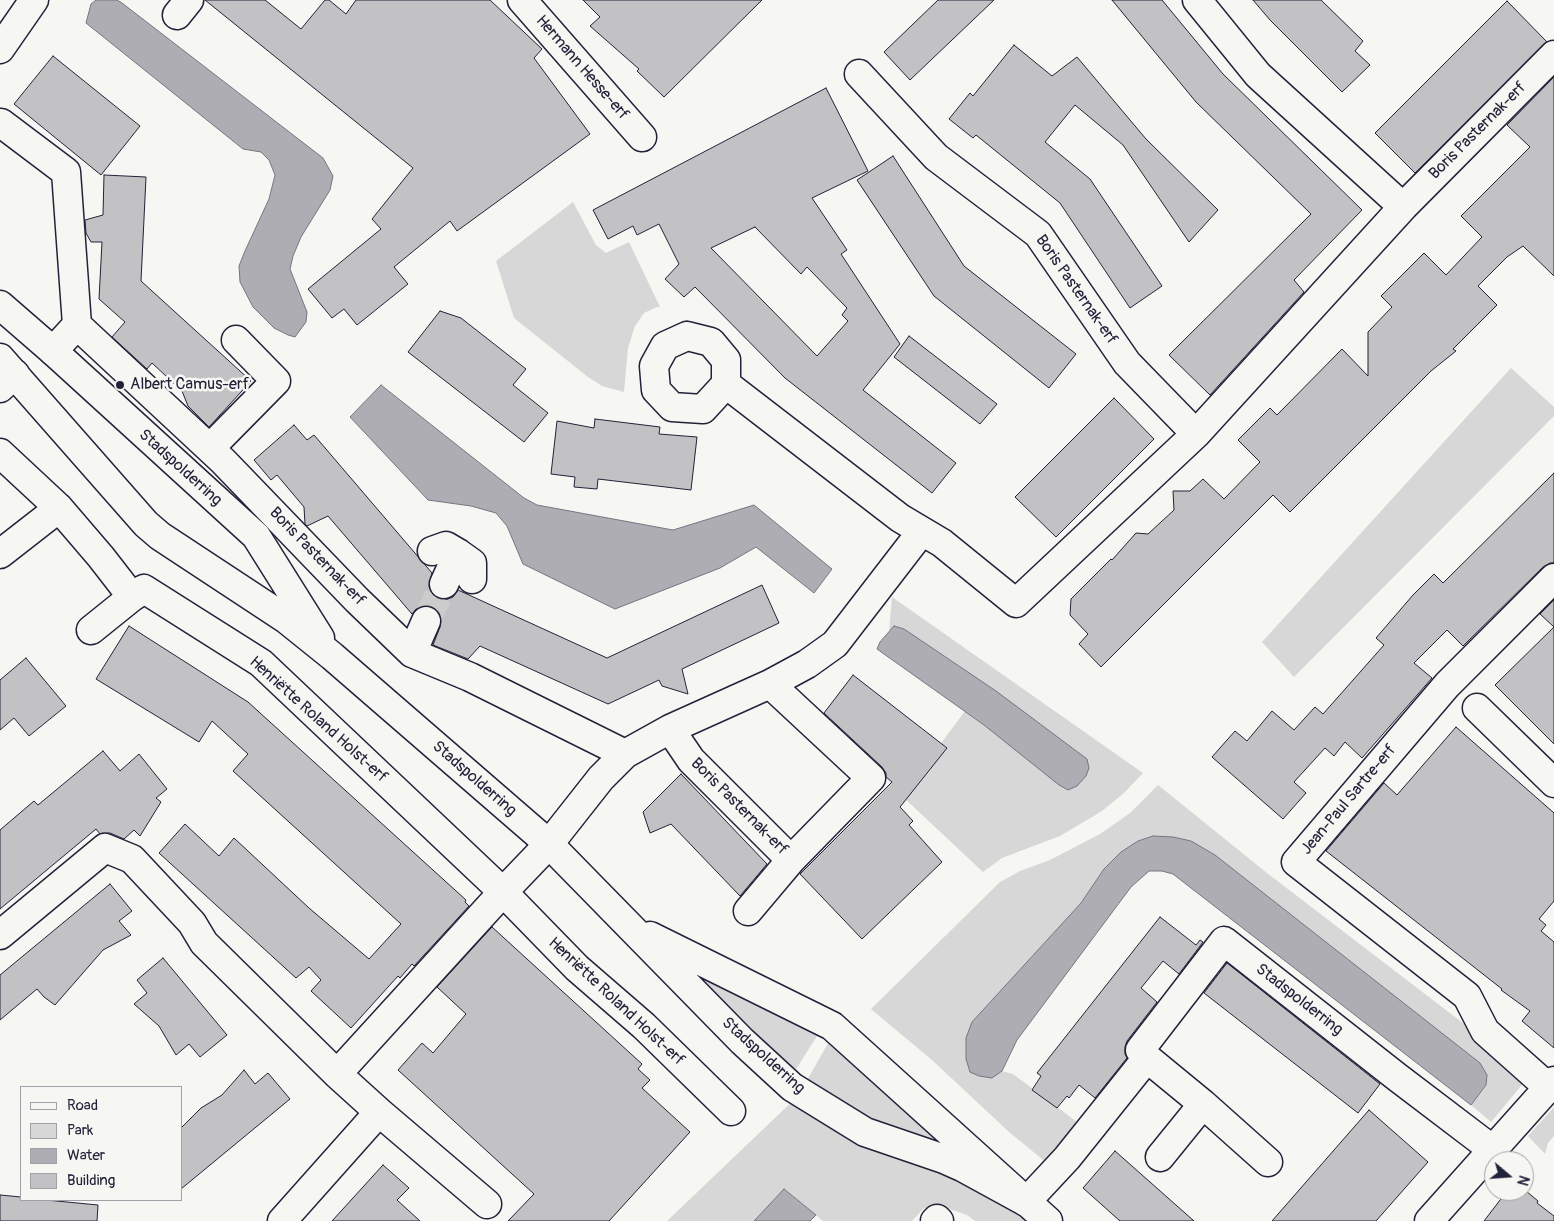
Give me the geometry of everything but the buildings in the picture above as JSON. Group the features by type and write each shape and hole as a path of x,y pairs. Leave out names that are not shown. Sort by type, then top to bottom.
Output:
{"street":[{"path":"0,49 34,0"},
{"name":"Hermann Hesse-erf","path":"522,0 642,137"},
{"path":"1196,0 1258,75 1403,207"},
{"name":"Boris Pasternak-erf","path":"726,384 900,518 942,544 1016,603 1196,434 1403,207 1554,55"},
{"name":"Boris Pasternak-erf","path":"859,74 936,157 1038,234 1127,363 1196,434"},
{"path":"1,123 66,172 77,325 217,454 276,381 236,340"},
{"name":"Stadspolderring","path":"0,305 256,536 332,656"},
{"path":"53,351 77,325"},
{"name":"Stadspolderring","path":"5,374 146,524 160,536 286,619 332,656 549,844 742,1041 792,1087 865,1132 962,1167 1026,1202"},
{"path":"0,453 58,508 101,557 132,597 91,630"},
{"name":"Boris Pasternak-erf","path":"217,454 350,593 412,653 470,676 625,754"},
{"path":"0,554 58,508"},
{"path":"337,1074 549,844 601,778 625,754 670,728 770,684 807,664 835,644 922,531"},
{"path":"444,584 445,552 472,563 472,579"},
{"name":"Jean-Paul Sartre-erf","path":"1429,1221 1551,1084 1485,1031 1467,996 1296,862 1447,685 1554,578"},
{"name":"Henriëtte Roland Holst-erf","path":"132,597 144,589 261,663 503,892 577,968 644,1026 730,1111"},
{"path":"412,653 426,621"},
{"name":"Boris Pasternak-erf","path":"748,911 791,860 871,778 770,684"},
{"path":"1476,708 1554,783"},
{"name":"Boris Pasternak-erf","path":"670,728 691,760 791,860"},
{"path":"0,935 105,848 132,859 192,922 204,944 337,1074 487,1204"},
{"name":"Stadspolderring","path":"633,928 832,1026 1048,1221"},
{"name":"Stadspolderring","path":"1147,1058 1140,1050 1224,941 1493,1150"},
{"path":"1026,1202 1067,1158 1147,1058 1203,1104 1268,1162"},
{"path":"1160,1157 1203,1104"},
{"path":"282,1221 379,1112"},
{"path":"935,1221 937,1219 939,1221"}],"green space":[{"path":"573,202 596,245 606,253 629,242 660,307 644,313 635,326 628,348 624,392 602,386 588,377 514,318 496,261"},
{"path":"1511,368 1554,407 1554,416 1294,677 1262,642"},
{"path":"892,597 1143,773 1124,793 1102,811 1060,836 1002,858 983,872 902,796 965,711 984,725 889,632"},
{"path":"1158,785 1267,873 1523,1069 1527,1079 1491,1122 1471,1105 1486,1085 1173,837 1153,836 1138,841 1104,869 1081,903 972,1022 992,1078 1002,1071 1013,1074 1085,1128 1053,1168 1009,1132 932,1060 871,1009 1000,882 1020,871 1050,860 1100,834 1130,813"},
{"path":"661,947 822,1028 791,1077"},
{"path":"831,1038 963,1158 845,1111 806,1082"},
{"path":"799,1095 946,1164 1033,1221 975,1221 967,1215 944,1207 924,1208 912,1221 823,1221 784,1189 754,1221 667,1221"},
{"path":"1554,1107 1554,1136 1548,1143 1545,1154 1528,1136"}],"water":[{"path":"96,0 117,0 122,3 323,158 333,176 330,190 301,237 290,269 307,312 306,322 295,337 274,328 253,307 240,282 239,266 269,199 275,175 269,160 261,152 243,149 86,23 91,4"},
{"path":"381,385 524,498 537,505 673,530 754,505 832,569 814,593 756,547 720,568 615,609 523,564 507,526 496,513 471,506 428,500 350,417"},
{"path":"894,626 904,629 996,691 1087,759 1089,768 1086,776 1077,786 1068,790 1059,785 984,725 877,649 880,642"},
{"path":"1153,836 1173,837 1191,841 1215,855 1480,1063 1487,1075 1486,1085 1471,1105 1173,874 1162,871 1149,871 1131,887 1017,1040 1002,1071 992,1078 970,1072 966,1059 966,1038 972,1022 1081,903 1104,869 1121,852 1138,841"},
{"path":"784,1189 816,1215 810,1221 754,1221"}],"tunnel":[{"path":"426,621 444,584"}],"place":[{"name":"Albert Camus-erf","path":"120,385"}]}
